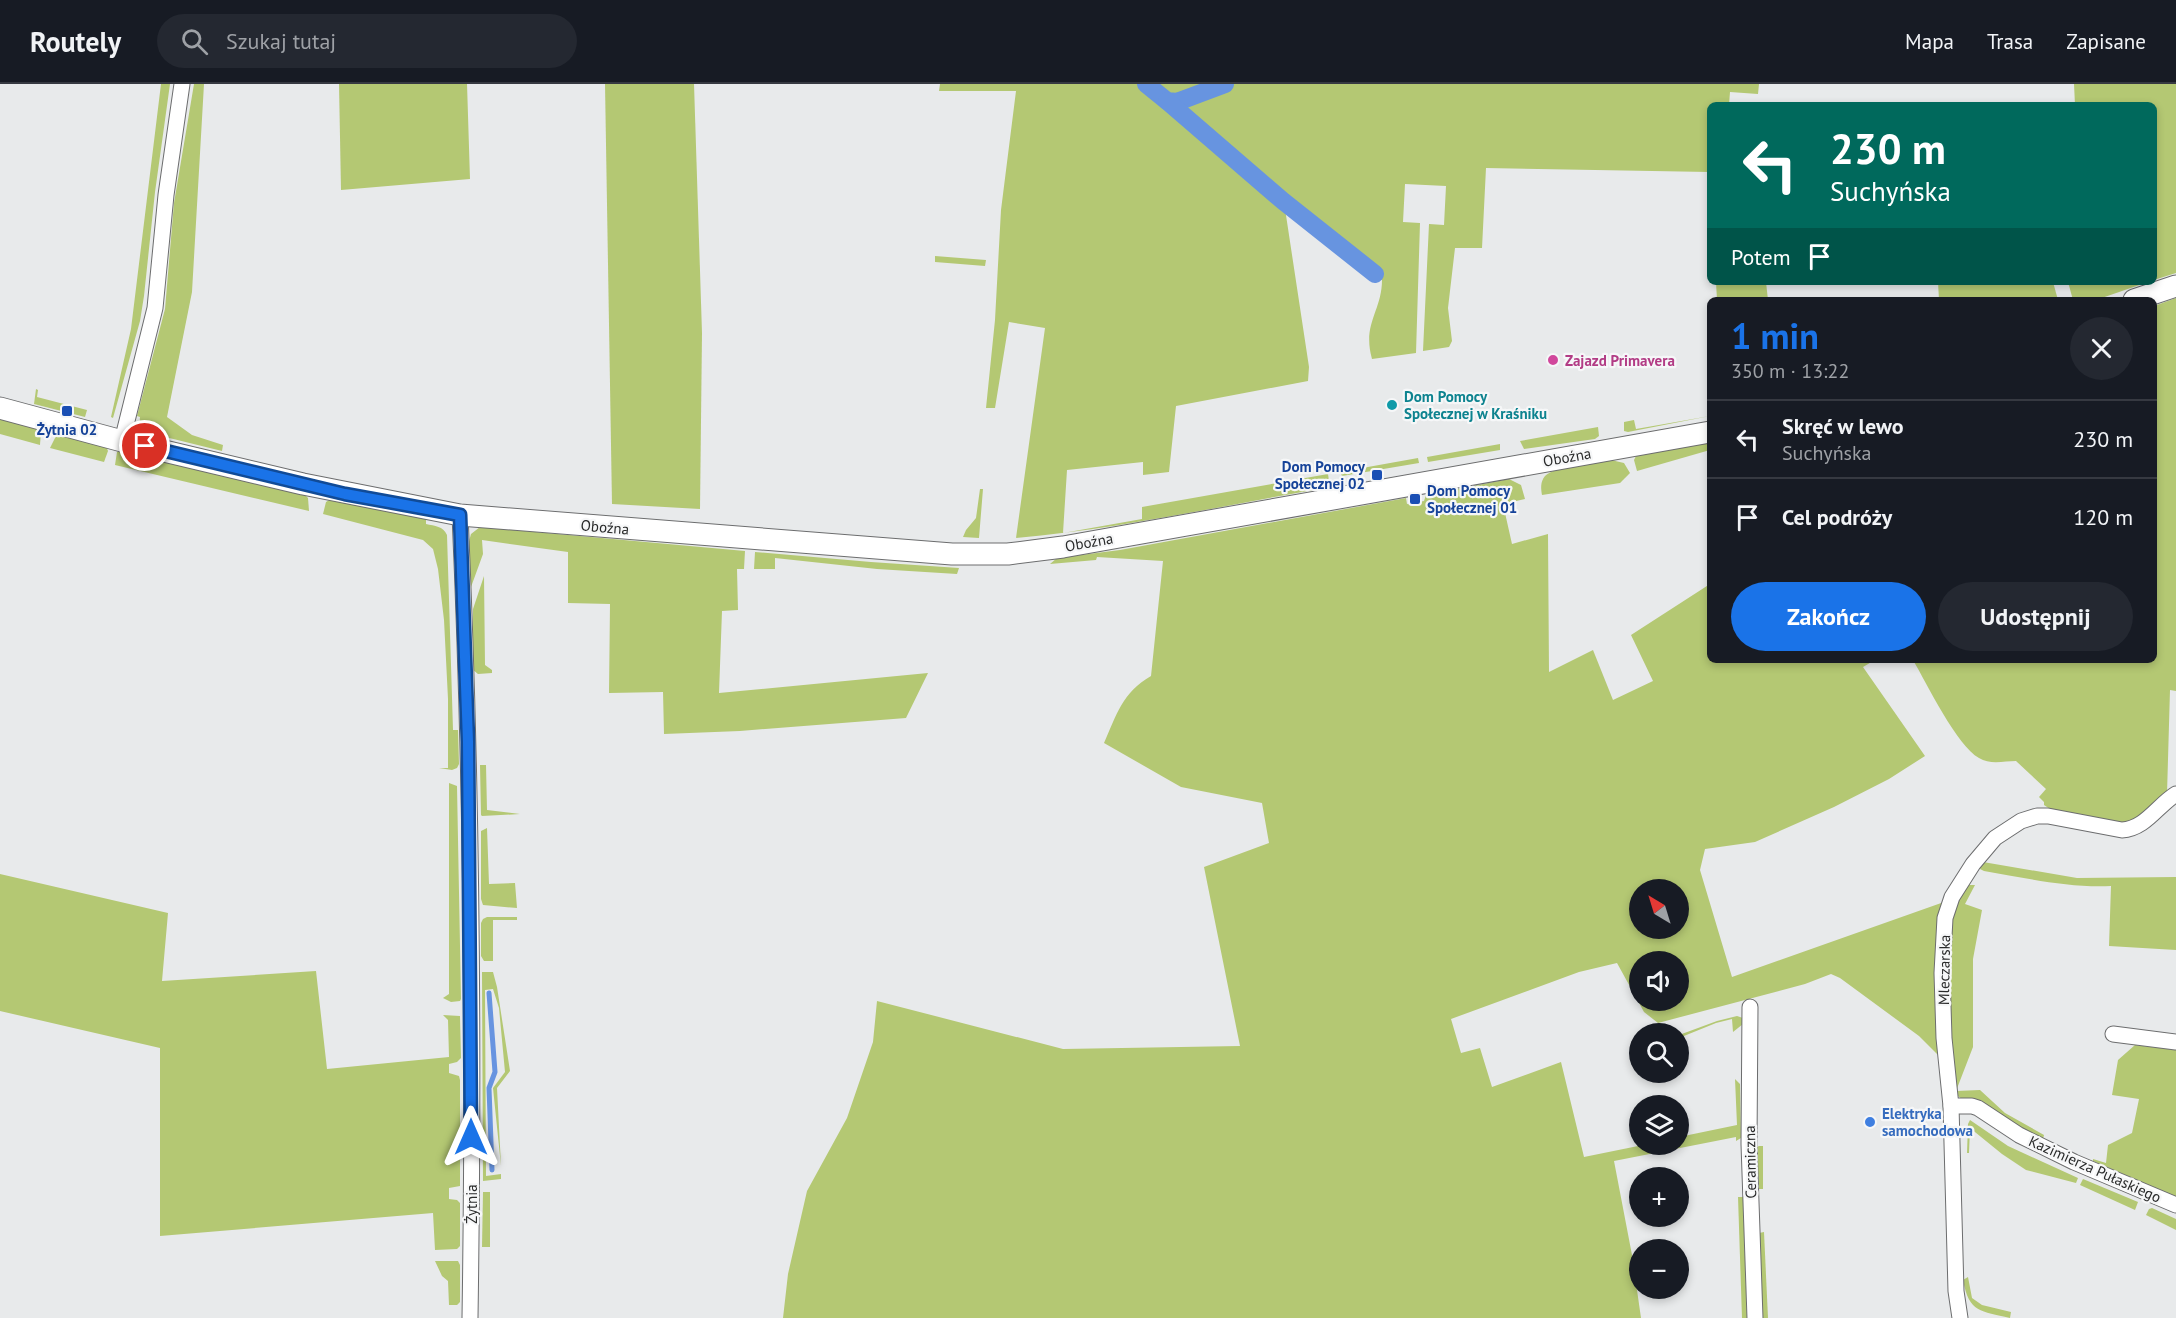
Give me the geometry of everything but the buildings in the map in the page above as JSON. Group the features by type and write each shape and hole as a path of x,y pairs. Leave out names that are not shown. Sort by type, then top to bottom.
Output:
{"street":[{"path":"122,441 155,308 164,212 182,84"},
{"path":"2143,297 2176,286"},
{"name":"Oboźna","path":"0,408 122,441 303,484 460,515 972,555 1008,554 1063,547 1707,433"},
{"name":"Żytnia","path":"460,515 471,912 470,1318"},
{"name":"Mleczarska","path":"1960,1318 1956,1291 1951,1106 1944,1038 1942,973 1945,918 1952,897 1973,864 1995,838 2021,821 2037,816 2048,816 2122,830 2130,829 2142,823 2167,799 2176,794"},
{"name":"Ceramiczna","path":"1750,1006 1749,1144 1755,1318"},
{"path":"2114,1034 2176,1042"},
{"name":"Kazimierza Pułaskiego","path":"1951,1106 1978,1108 2019,1136 2176,1205"}],"green space":[{"path":"161,84 170,84 144,296 140,321 113,418 111,417 131,329"},
{"path":"194,84 204,84 192,292 167,417 192,435 223,445 222,451 149,433 140,423 140,417 137,416 165,309 174,203"},
{"path":"339,84 467,84 470,179 341,190"},
{"path":"605,84 694,84 702,333 700,509 612,504"},
{"path":"940,84 1759,84 1758,94 1730,92 1729,102 1707,102 1707,172 1486,168 1482,248 1455,248 1448,308 1452,341 1449,347 1423,351 1429,224 1444,225 1446,186 1405,184 1403,222 1420,223 1416,353 1372,359 1369,336 1382,280 1284,202 1309,367 1308,381 1176,406 1169,472 1143,475 1143,462 1067,470 1063,533 1016,538 1045,328 1009,322 995,408 986,408 995,320 1001,210 1016,91 939,91"},
{"path":"2074,84 2176,84 2176,273 2157,279 2157,102 2075,102"},
{"path":"935,256 986,260 985,266 935,262"},
{"path":"1716,285 1766,285 1768,297 1717,297"},
{"path":"1938,285 2054,285 2057,297 1939,297"},
{"path":"2069,285 2139,285 2105,297 2072,297"},
{"path":"2176,298 2176,691 2170,690 2167,794 2142,817 2125,825 2059,815 2044,805 2039,797 2046,789 2016,761 1997,762 1979,758 1961,741 1952,728 1915,663 2157,663 2157,305"},
{"path":"36,389 38,390 37,397 87,410 85,417 34,404"},
{"path":"1707,417 1628,432 1624,431 1624,422 1634,420 1636,429"},
{"path":"0,418 38,428 41,431 40,445 0,434"},
{"path":"1598,427 1599,436 1595,439 1524,449 1520,441"},
{"path":"57,434 106,446 108,451 104,462 50,448"},
{"path":"1707,443 1707,451 1637,471 1634,460 1636,456"},
{"path":"1500,444 1500,450 1428,462 1427,457"},
{"path":"121,451 304,494 308,498 309,511 115,465 117,452"},
{"path":"1418,458 1419,463 1342,476 1340,472"},
{"path":"1611,460 1624,463 1630,473 1620,483 1542,495 1542,481 1550,473 1566,467"},
{"path":"1328,474 1329,481 1318,489 1167,517 1066,532 1142,519 1142,507"},
{"path":"1509,479 1521,485 1525,499 1503,504 1512,544 1548,534 1549,672 1593,650 1613,700 1653,681 1631,635 1707,586 1707,663 1870,663 1863,667 1925,756 1889,779 1834,807 1755,842 1705,849 1700,870 1732,977 1944,902 1941,1058 1919,1036 1840,978 1831,974 1805,984 1658,1023 1643,1011 1689,1011 1689,951 1629,951 1629,985 1617,963 1579,972 1451,1019 1461,1053 1480,1048 1492,1087 1561,1062 1584,1157 1629,1148 1629,1155 1644,1155 1614,1161 1629,1239 1629,1299 1638,1299 1641,1318 783,1318 788,1274 807,1191 847,1118 873,1042 877,1001 1063,1049 1240,1046 1204,867 1269,843 1262,803 1181,787 1104,743 1127,697 1151,676 1163,561 1097,557 1096,560 1050,564 1057,558 1120,550 1406,498 1407,504 1424,501 1426,495"},
{"path":"980,489 983,489 979,538 963,537 976,518"},
{"path":"331,499 426,518 426,524 441,528 447,535 453,730 458,730 459,764 457,768 452,770 439,768 448,768 448,699 444,620 438,569 433,549 423,540 323,514 326,502"},
{"path":"480,527 745,551 744,569 737,569 738,610 722,611 719,693 928,673 906,718 740,731 664,734 663,692 609,693 610,604 568,603 568,552 482,540 483,554 471,587 468,545 471,534"},
{"path":"755,552 959,568 957,574 877,569 775,558 775,569 754,569"},
{"path":"484,576 485,665 492,670 492,673 478,674 472,669 473,609"},
{"path":"480,765 486,765 487,810 520,814 481,815"},
{"path":"449,783 457,786 461,999 451,1002 443,998 449,994"},
{"path":"487,828 489,884 515,883 517,908 483,905 481,899 481,831"},
{"path":"1983,862 2077,878 2176,877 2176,950 2109,946 2111,886 2063,884 1984,871 1980,869"},
{"path":"0,874 168,913 162,981 316,971 327,1069 449,1057 448,1020 443,1015 460,1016 461,1058 449,1064 449,1073 459,1076 460,1080 460,1186 449,1188 449,1199 460,1203 460,1246 457,1249 435,1250 433,1213 160,1236 160,1048 0,1011"},
{"path":"1968,885 1975,885 1965,904 1982,910 1973,959 1973,1047 1956,1091 1980,1090 2005,1113 2044,1135 2043,1139 2018,1128 1981,1101 1962,1099 1955,1094 1946,955 1953,915"},
{"path":"487,917 517,917 517,920 493,920 493,961 484,961 481,956 481,923"},
{"path":"482,972 493,972 510,1071 497,1088 501,1166 493,1088 505,1072 499,1008 493,989 485,990 486,1176 501,1174 501,1179 483,1181"},
{"path":"1737,1016 1743,1018 1743,1024 1733,1032 1732,1019 1689,1034 1689,1031"},
{"path":"2135,1045 2176,1050 2176,1197 2093,1161 2093,1159 2106,1163 2108,1145 2132,1133 2139,1099 2112,1095 2118,1060"},
{"path":"1735,1079 1740,1084 1741,1138 1736,1141 1736,1137 1689,1146 1689,1135 1737,1125"},
{"path":"1970,1120 2008,1146 2078,1178 2076,1183 2026,1170 1970,1128 1969,1153 1967,1153"},
{"path":"1763,1146 1763,1189 1759,1189 1757,1147"},
{"path":"2083,1179 2138,1202 2135,1210 2080,1185"},
{"path":"483,1192 490,1192 490,1247 482,1247"},
{"path":"1738,1197 1743,1197 1747,1318 1742,1318"},
{"path":"2152,1208 2176,1219 2176,1230 2146,1215"},
{"path":"1764,1232 1768,1318 1762,1318 1759,1233"},
{"path":"435,1261 458,1261 460,1265 460,1302 457,1305 449,1305 448,1281 442,1276"},
{"path":"1968,1277 1972,1298 1982,1305 2011,1312 2010,1318 1984,1312 1973,1305 1963,1280"}],"waterway":[{"path":"1146,84 1167,101 1177,102 1225,84"},
{"path":"1167,101 1283,201 1375,274"},
{"path":"489,993 495,1072 489,1088 492,1170"}],"place":[{"name":"Zajazd Primavera","path":"1553,360"},
{"name":"Dom Pomocy Społecznej w Kraśniku","path":"1392,405"},
{"name":"Żytnia 02","path":"67,411"},
{"name":"Dom Pomocy Społecznej 02","path":"1377,475"},
{"name":"Dom Pomocy Społecznej 01","path":"1415,499"},
{"name":"Elektryka samochodowa","path":"1870,1122"}],"route":[{"path":"145,446 345,494 460,515 468,742 471,1137"}]}
